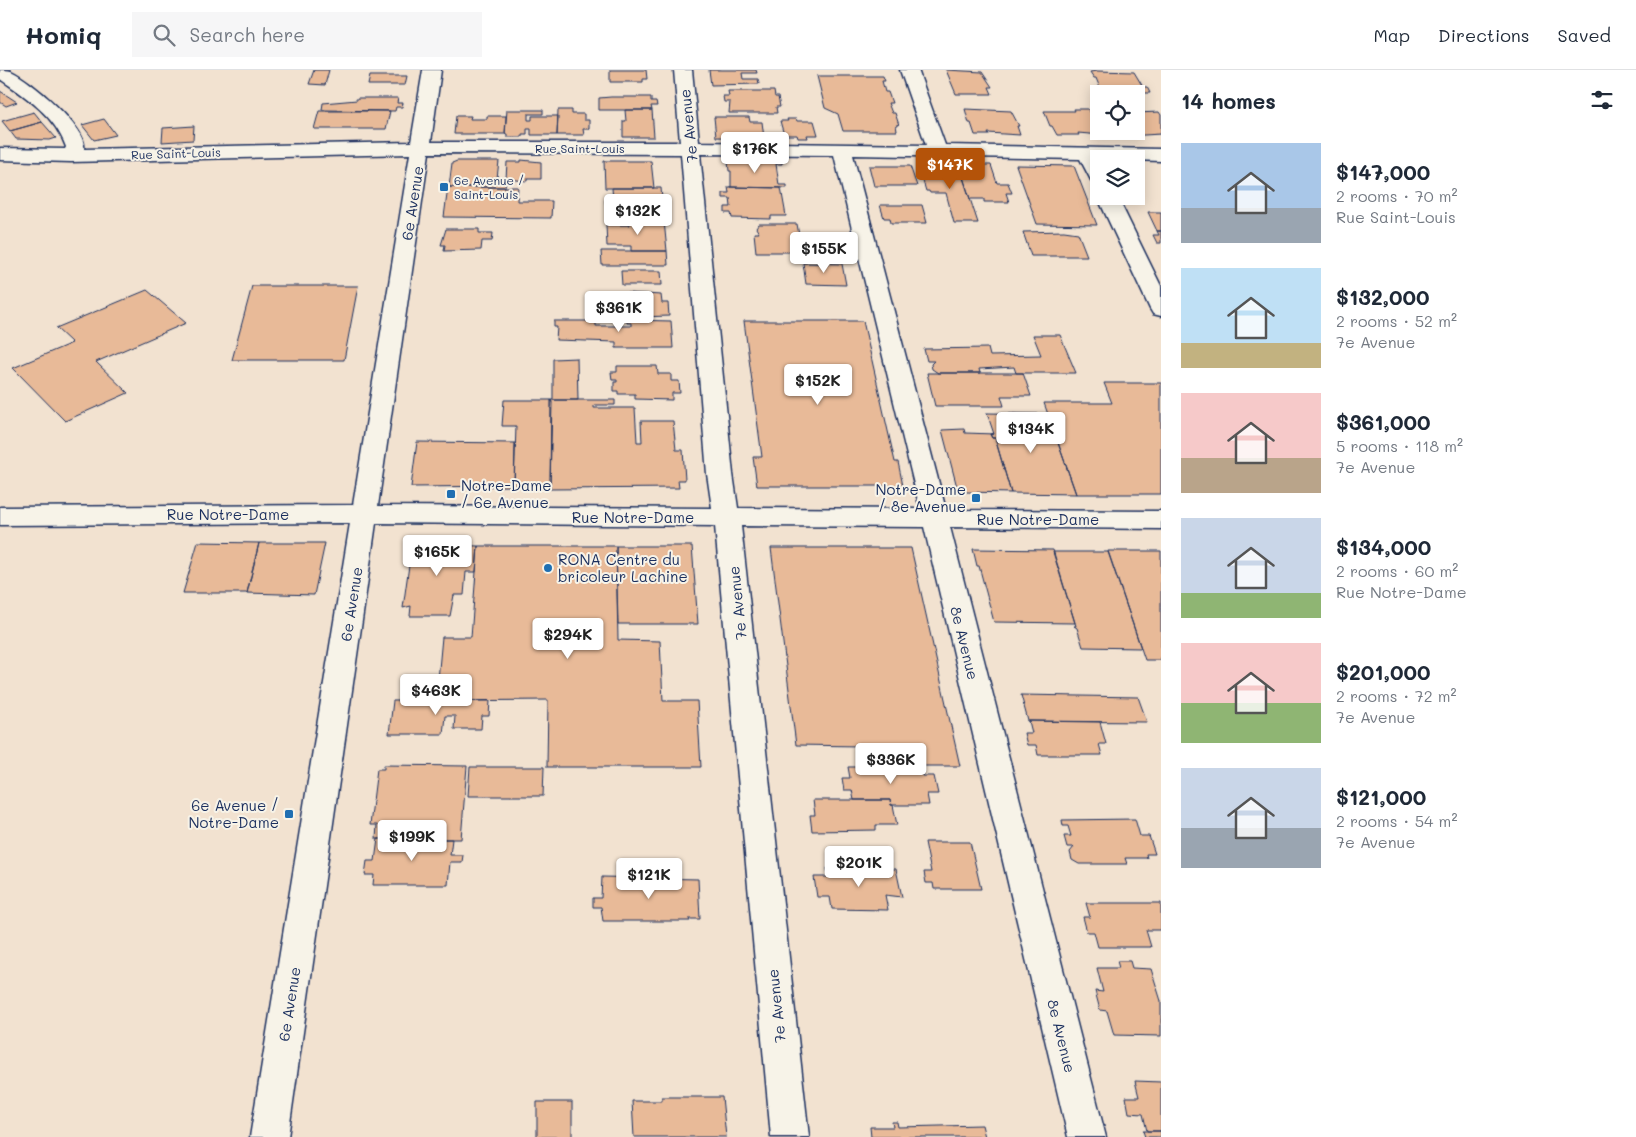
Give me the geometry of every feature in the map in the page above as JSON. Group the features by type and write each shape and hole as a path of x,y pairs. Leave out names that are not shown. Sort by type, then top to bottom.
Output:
{"street":[{"name":"6e Avenue","path":"269,1137 432,70"},
{"name":"7e Avenue","path":"683,70 720,474 732,553 790,1137"},
{"path":"909,70 938,151"},
{"path":"3,72 54,112 75,144 76,147 71,156"},
{"name":"Rue Saint-Louis","path":"0,154 71,156 317,148 691,148 842,149 1161,156"},
{"name":"8e Avenue","path":"842,149 1087,1137"},
{"path":"1087,154 1090,160"},
{"path":"1111,205 1161,309"},
{"name":"Rue Notre-Dame","path":"0,516 104,514 1161,520"}],"building":[{"path":"314,70 329,70 325,85 309,84"},
{"path":"610,70 646,70 647,79 643,79 643,82 610,82"},
{"path":"709,70 756,70 757,73 742,73 743,79 758,79 759,84 711,85"},
{"path":"946,70 982,72 992,87 989,87 992,94 956,94"},
{"path":"1090,72 1134,72 1142,85 1099,85 1096,78"},
{"path":"370,76 407,76 405,85 368,85"},
{"path":"817,76 883,76 885,81 882,81 885,92 888,92 892,103 888,103 892,113 895,113 899,125 896,125 897,131 843,131 838,114 825,108"},
{"path":"1145,87 1147,87 1150,93 1145,93"},
{"path":"0,91 17,102 6,106 0,102"},
{"path":"728,91 774,91 775,97 778,97 780,107 776,107 777,113 729,113 730,102 724,102 723,96 729,96"},
{"path":"651,97 651,102 656,102 657,106 651,106 652,110 599,110 599,98"},
{"path":"357,98 398,98 397,103 403,103 402,107 396,107 395,111 322,110 323,103 357,100"},
{"path":"965,109 1011,111 1019,126 1017,126 1020,135 988,133 989,135 975,135"},
{"path":"1074,109 1088,109 1090,112 1090,134 1057,135 1052,126 1050,126 1044,111 1075,111"},
{"path":"507,110 543,110 543,114 528,114 528,120 532,120 532,116 558,116 557,135 531,135 531,129 527,129 527,134 522,134 522,137 507,137 507,134 505,134"},
{"path":"558,110 572,110 572,114 584,114 584,120 589,120 589,129 583,129 584,135 557,135"},
{"path":"625,110 652,110 654,137 623,137 623,121 626,121"},
{"path":"319,111 390,111 386,129 314,129"},
{"path":"34,112 42,122 10,131 2,121"},
{"path":"1159,112 1161,115 1161,134 1145,135 1145,113"},
{"path":"456,116 471,116 470,119 487,119 487,116 506,116 505,134 454,134"},
{"path":"714,117 749,117 750,122 762,122 764,138 716,137"},
{"path":"104,119 116,135 94,140 82,125"},
{"path":"787,119 814,121 818,135 807,135 808,138 798,138 797,135 784,135 780,121 788,121"},
{"path":"42,122 56,138 50,140 16,139 10,131"},
{"path":"194,126 193,140 162,142 163,128"},
{"path":"521,160 541,162 541,179 527,179 527,181 506,179 507,162 521,162"},
{"path":"457,161 499,161 497,178 506,178 505,187 449,187 452,163"},
{"path":"604,161 651,161 654,188 605,188"},
{"path":"728,161 782,161 782,164 776,164 779,185 787,185 787,188 731,187 731,171 729,171"},
{"path":"918,165 959,165 978,223 954,223 946,193 930,193 926,191"},
{"path":"959,165 991,165 997,183 1008,183 1012,193 1006,193 1009,202 984,202 984,199 970,199"},
{"path":"1016,165 1074,166 1097,225 1037,224"},
{"path":"869,166 910,166 917,186 874,186"},
{"path":"448,187 518,187 517,201 552,201 551,218 444,217"},
{"path":"728,187 781,188 786,216 771,216 771,219 732,218 731,213 725,213 725,207 731,207 730,198 723,198 723,193 729,193"},
{"path":"612,188 661,188 664,221 629,221 629,211 606,211 605,200 613,200"},
{"path":"880,205 922,205 927,223 891,223 890,218 884,218"},
{"path":"1148,212 1161,212 1161,231 1157,231"},
{"path":"629,221 664,221 667,251 631,251 631,246 607,246 606,225 630,225"},
{"path":"759,224 797,224 802,252 756,252 754,233 759,233 756,228"},
{"path":"446,229 479,229 479,233 493,233 492,241 482,241 481,250 444,251 445,245 441,245"},
{"path":"1064,231 1078,233 1087,256 1031,256 1023,232"},
{"path":"1157,231 1161,231 1161,243 1157,243 1153,235 1159,235"},
{"path":"601,251 667,251 668,265 602,265"},
{"path":"803,263 842,264 846,285 806,284"},
{"path":"621,271 661,271 662,285 622,285"},
{"path":"252,286 358,286 344,360 232,360"},
{"path":"147,290 186,323 96,362 128,393 65,421 13,368 72,343 56,328"},
{"path":"627,293 661,295 662,303 668,303 669,316 608,318 608,295 627,295"},
{"path":"627,320 671,321 673,348 616,348 616,342 556,340 557,327 554,327 554,321 596,321 596,326 631,326 631,323 627,323"},
{"path":"744,321 863,321 895,462 898,462 903,486 757,486 753,457 762,457"},
{"path":"1033,335 1060,335 1076,373 1016,373 1014,367 979,369 980,373 938,373 932,369 931,364 934,361 927,361 924,349 988,348 990,356 1041,355"},
{"path":"577,358 578,400 553,400 553,359"},
{"path":"617,366 657,366 658,374 671,374 671,381 679,381 680,393 672,393 672,400 635,399 635,394 618,394 618,391 614,391 614,382 617,382 617,380 612,380 611,372 617,372"},
{"path":"927,373 1023,373 1031,396 1001,396 1004,406 935,406"},
{"path":"1104,383 1161,383 1161,494 1076,494 1044,403 1112,403"},
{"path":"504,400 551,400 550,486 514,487 516,426 502,426"},
{"path":"551,400 615,400 615,405 594,405 594,408 635,408 637,442 642,442 641,421 673,421 676,450 683,450 685,480 678,480 679,488 550,489"},
{"path":"987,413 1048,414 1076,494 1011,493 995,438 992,438 990,434 994,434"},
{"path":"964,429 965,433 994,434 990,434 992,438 995,438 1011,493 966,492 957,487 942,430"},
{"path":"417,442 515,443 514,486 411,487"},
{"path":"198,542 259,543 247,593 183,593"},
{"path":"259,543 325,543 314,595 247,593"},
{"path":"412,544 478,546 476,572 466,572 464,595 454,595 450,616 410,616 411,606 403,608"},
{"path":"478,546 616,546 618,640 660,641 663,701 697,701 701,767 547,767 548,700 436,701 442,637 471,637"},
{"path":"616,546 692,546 698,624 618,624"},
{"path":"771,548 911,548 960,766 863,766 860,746 796,745"},
{"path":"973,549 1053,550 1075,623 994,622"},
{"path":"1108,551 1161,551 1161,660 1145,660"},
{"path":"1053,552 1108,552 1141,648 1083,647 1077,628 1074,626 1076,626"},
{"path":"1021,695 1138,697 1147,722 1028,721"},
{"path":"393,701 490,701 489,716 482,716 481,729 454,729 455,716 445,716 443,734 389,734"},
{"path":"1029,721 1100,722 1106,744 1099,744 1102,755 1038,755 1036,745 1027,745 1024,733 1032,733"},
{"path":"384,765 467,766 461,839 376,839 377,825 370,825 377,769 384,769"},
{"path":"921,766 923,776 934,776 938,794 927,794 929,805 891,805 890,800 854,800 852,790 844,790 842,778 850,778 848,767"},
{"path":"470,767 544,767 543,796 468,796"},
{"path":"813,800 890,800 891,805 893,805 897,825 876,825 876,830 812,831 810,815 815,815"},
{"path":"1135,819 1140,836 1149,836 1155,854 1146,854 1147,858 1125,858 1127,864 1079,864 1072,860 1070,852 1074,847 1067,847 1064,836 1071,836 1068,826 1063,826 1062,820"},
{"path":"378,839 452,839 450,855 463,855 462,862 450,862 448,885 373,885 374,875 365,875 367,861 375,861"},
{"path":"925,842 970,842 981,889 934,889 933,883 926,883 924,872 931,872"},
{"path":"827,868 896,869 902,897 885,895 888,910 832,909 830,897 817,897 814,877 828,877"},
{"path":"602,877 698,879 700,919 689,919 690,921 603,921 601,907 593,907 593,898 601,898"},
{"path":"1086,903 1161,903 1161,930 1146,930 1151,947 1098,947 1094,932 1087,932 1083,917 1090,917"},
{"path":"1117,961 1130,961 1132,968 1151,969 1161,1001 1161,1036 1114,1035 1107,1011 1100,1010 1095,991 1103,992 1097,968 1119,968"},
{"path":"1135,1081 1161,1082 1161,1131 1147,1131 1143,1114 1129,1113 1126,1097 1139,1097"},
{"path":"662,1097 722,1097 726,1137 634,1137 632,1101 662,1101"},
{"path":"537,1102 572,1102 572,1137 537,1137"},
{"path":"892,1122 897,1122 898,1127 982,1125 985,1137 871,1137 870,1127 893,1127"},
{"path":"1143,1131 1161,1131 1161,1137 1145,1137"}],"place":[{"name":"6e Avenue / Saint-Louis","path":"444,187"},
{"name":"Notre-Dame / 6e Avenue","path":"451,494"},
{"name":"Notre-Dame / 8e Avenue","path":"976,498"},
{"name":"RONA Centre du bricoleur Lachine","path":"548,568"},
{"name":"6e Avenue / Notre-Dame","path":"289,814"}]}
